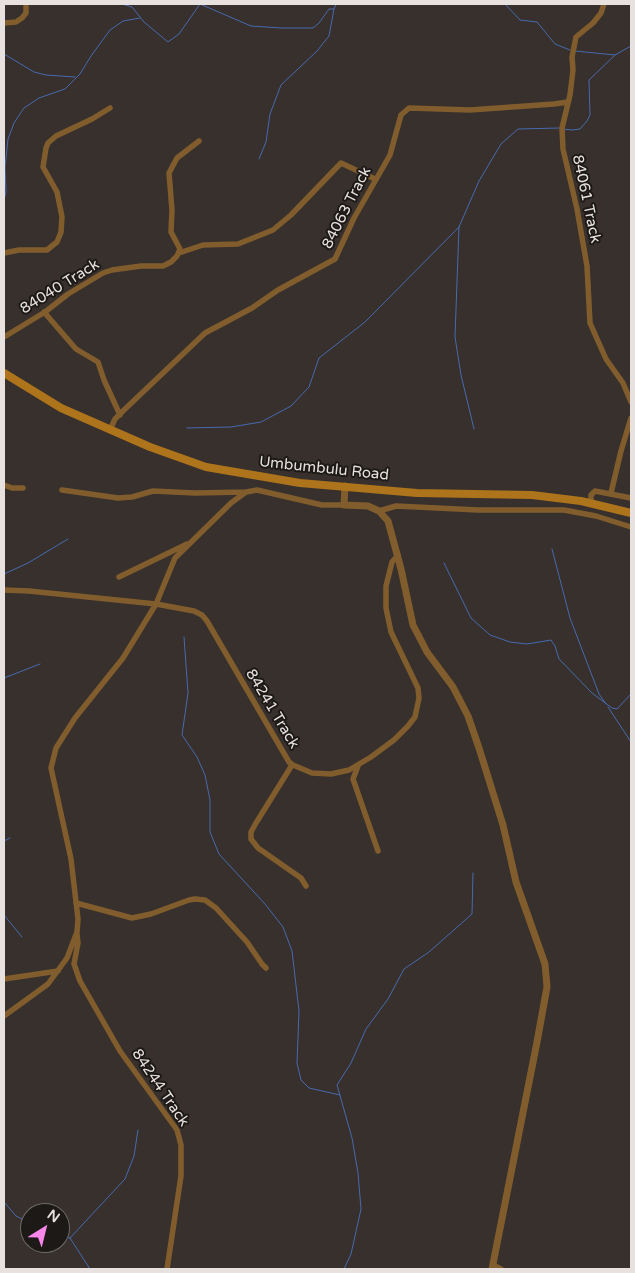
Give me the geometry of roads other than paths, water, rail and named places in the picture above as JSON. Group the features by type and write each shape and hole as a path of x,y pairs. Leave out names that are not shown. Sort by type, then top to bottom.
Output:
{"main road":[{"name":"Umbumbulu Road","path":"4,373 62,408 110,430 206,467 281,481 417,493 532,495 595,504 631,513"}],"street":[{"path":"4,23 16,22 22,18 26,13 26,4"},
{"name":"84061 Track","path":"604,4 601,13 593,23 576,37 572,57 573,70 562,128 563,149 584,250 590,323 606,359 623,383 631,402"},
{"name":"84063 Track","path":"110,430 120,415 206,333 335,259 354,218 390,155 401,115 408,108 470,110 568,102"},
{"path":"4,253 19,250 47,250 57,242 62,217 57,192 43,167 46,148 48,143 56,136 98,116 110,108"},
{"path":"179,253 180,249 172,232 168,173 177,158 199,141"},
{"name":"84040 Track","path":"4,337 103,273 142,266 163,266 171,262 179,253 202,245 238,244 273,230 291,215 341,163 375,179"},
{"path":"44,312 76,349 98,362 120,415"},
{"path":"611,493 631,418"},
{"path":"4,485 12,488 23,488"},
{"path":"344,505 345,486"},
{"path":"62,490 118,498 132,497 153,491 195,493 257,490 322,505 368,506 378,511 388,521 398,555 413,625 427,652 461,701 479,748 503,825 516,882 542,954 547,974 537,1042 492,1267 501,1269"},
{"path":"596,516 595,504 591,495 594,491 631,498"},
{"name":"84244 Track","path":"167,1269 181,1176 182,1157 180,1140 177,1130 169,1118 116,1045 80,981 74,964 78,943 78,919 71,859 51,768 56,748 75,718 123,658 156,604 175,558 231,503 246,492"},
{"path":"378,511 396,506 478,510 564,510 596,516 631,527"},
{"path":"119,577 191,543"},
{"name":"84241 Track","path":"4,590 156,604 194,611 202,615 277,743 292,765 312,773 331,774 349,770 360,764 394,740 415,717 418,688 391,632 386,608 386,586 392,562 398,555"},
{"path":"360,764 355,770 353,779 378,851"},
{"path":"292,765 256,823 251,832 251,838 258,848 301,878 306,886"},
{"path":"76,902 132,918 151,914 189,900 205,900 216,908 247,942 266,968"},
{"path":"4,1016 48,984 67,958 77,932"},
{"path":"4,979 58,971"}],"waterway":[{"path":"122,4 132,7 144,22 168,42 179,34 200,4 251,26 281,28 313,28 329,9 334,9 336,4"},
{"path":"505,4 520,20 537,22 555,44 570,50"},
{"path":"259,159 266,142 270,114 281,85 317,51 329,36 334,9"},
{"path":"4,200 8,139 14,123 24,108 39,98 65,89 80,74 110,30 123,21 140,18"},
{"path":"575,51 615,55 631,46"},
{"path":"4,54 34,72 46,75 75,77"},
{"path":"563,129 580,129 587,121 590,115 589,80 615,55"},
{"path":"187,428 231,427 261,422 291,406 309,387 319,358 365,322 459,227 479,181 501,144 518,129 559,128"},
{"path":"459,227 455,337 461,375 474,429"},
{"path":"4,574 28,563 68,539"},
{"path":"552,549 570,618 599,694 606,704"},
{"path":"444,563 471,618 490,635 510,642 527,644 551,640 559,659 592,693 612,708 617,709 631,694"},
{"path":"184,637 188,693 182,735 197,757 205,775 210,800 210,832 219,854 265,904 283,927 292,951 299,1011 297,1063 301,1080 309,1088 340,1095"},
{"path":"4,678 40,664"},
{"path":"608,707 631,742"},
{"path":"4,841 10,838"},
{"path":"344,1269 351,1254 361,1209 358,1173 352,1138 337,1085 351,1063 366,1029 388,999 404,969 429,952 472,914 473,873"},
{"path":"4,915 22,937"},
{"path":"70,1238 125,1179 134,1156 138,1130"},
{"path":"4,1202 20,1218"},
{"path":"70,1238 90,1269"}]}
